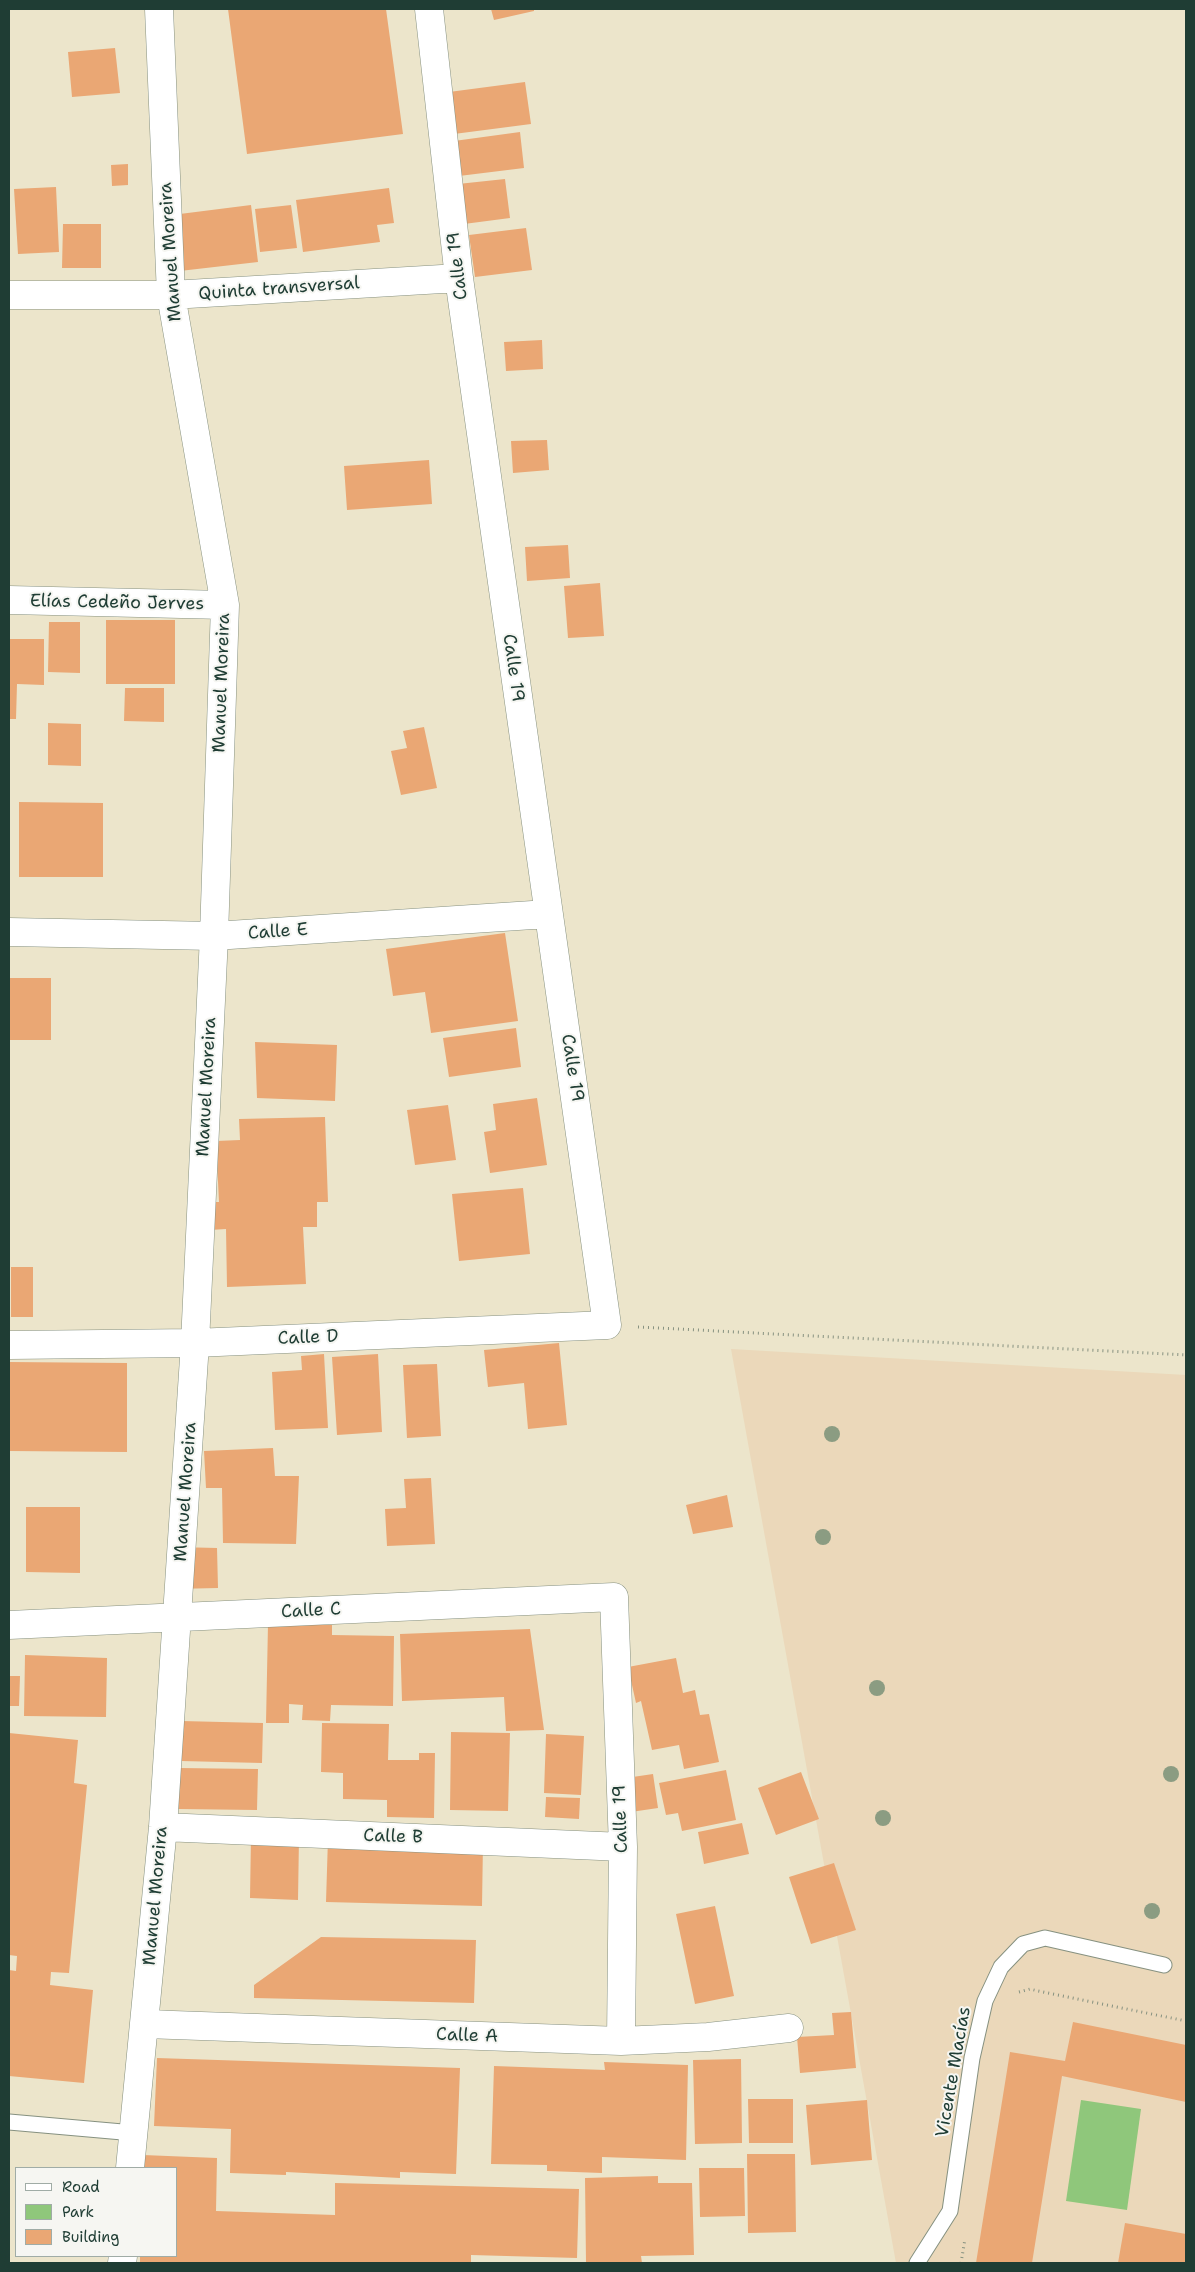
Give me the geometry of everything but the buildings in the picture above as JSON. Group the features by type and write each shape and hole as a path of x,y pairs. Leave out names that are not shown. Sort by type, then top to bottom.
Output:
{"street":[{"name":"Manuel Moreira","path":"130,2167 162,1827 178,1616 195,1343 214,936 225,606 171,295 159,9"},
{"name":"Calle 19","path":"429,9 459,278 548,914 579,1114 607,1325"},
{"name":"Quinta transversal","path":"9,296 171,295 459,278"},
{"name":"Elías Cedeño Jerves","path":"9,600 225,606"},
{"name":"Calle E","path":"9,932 214,936 548,914"},
{"name":"Calle D","path":"9,1345 195,1343 607,1325"},
{"name":"Calle 19","path":"614,1597 623,1846 621,2041"},
{"name":"Calle C","path":"9,1624 614,1597"},
{"name":"Calle B","path":"162,1827 623,1846"},
{"name":"Calle A","path":"145,2024 621,2041 708,2037 788,2028"}],"lane":[{"name":"Vicente Macías","path":"917,2263 950,2211 972,2058 985,2001 1001,1968 1023,1944 1045,1938 1164,1965"},
{"path":"9,2122 134,2133"}],"path":[{"path":"607,1325 1186,1354"},
{"path":"1015,1994 1030,1989 1038,1990 1186,2021"},
{"path":"961,2263 966,2235"}],"shaded area":[{"path":"731,1349 1186,1375 1186,2263 896,2263"}],"green space":[{"path":"1081,2100 1141,2109 1127,2210 1066,2201"}]}
